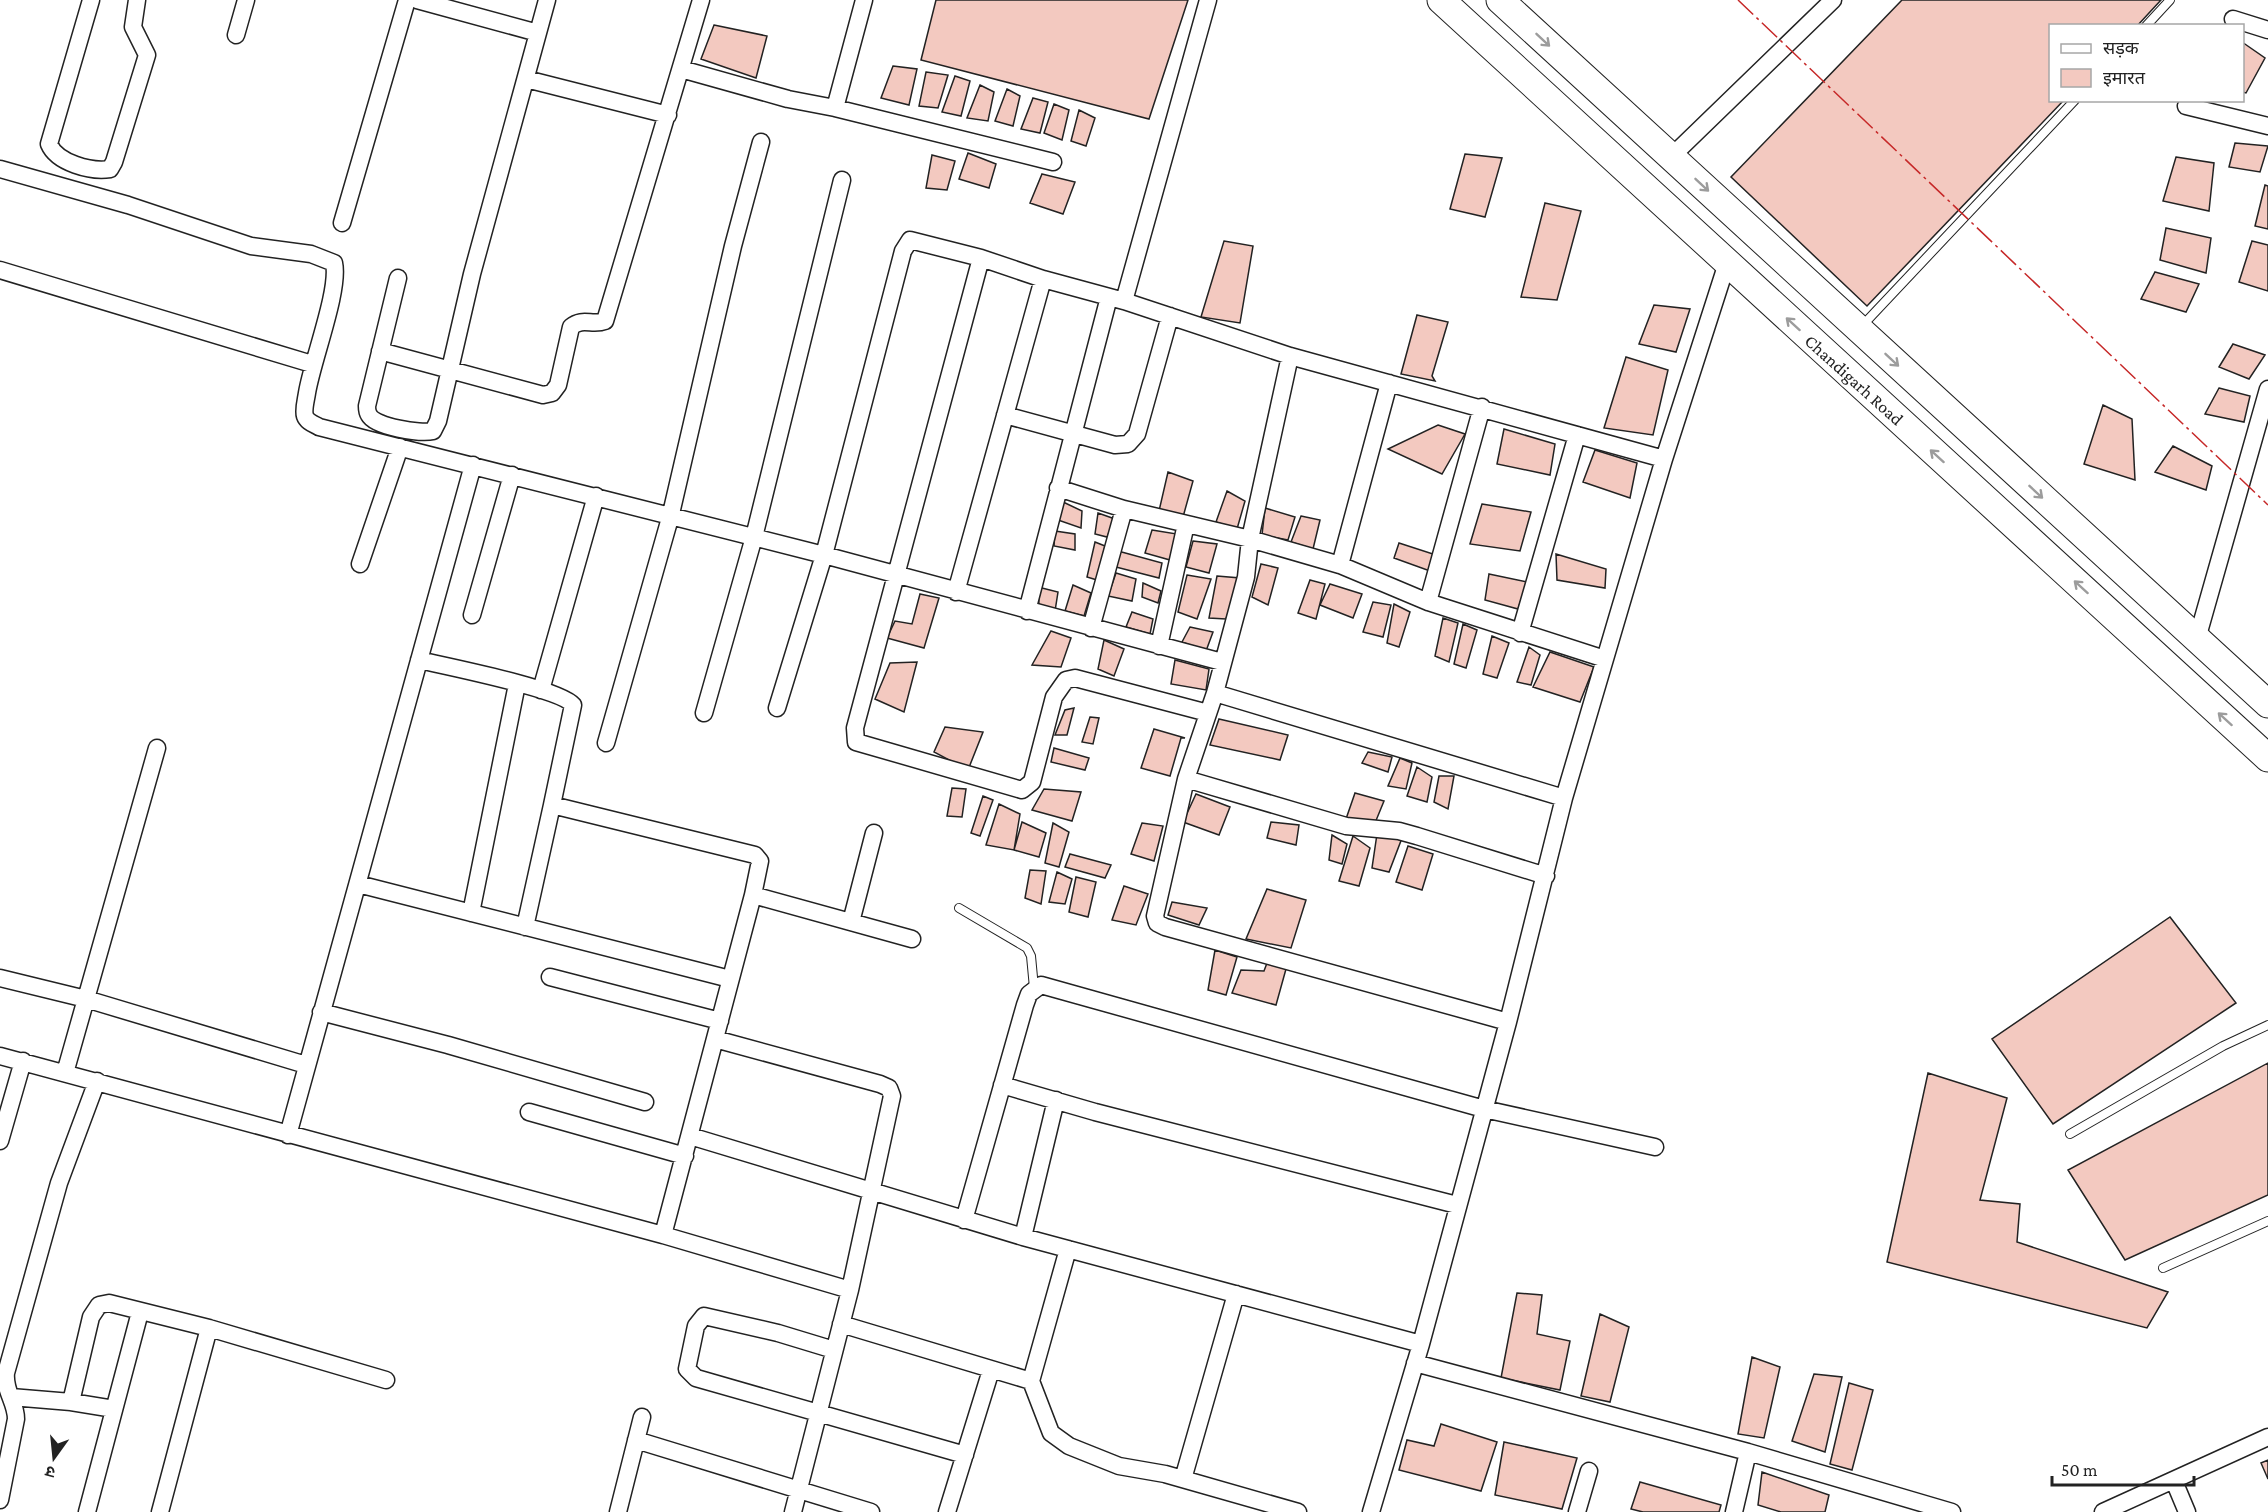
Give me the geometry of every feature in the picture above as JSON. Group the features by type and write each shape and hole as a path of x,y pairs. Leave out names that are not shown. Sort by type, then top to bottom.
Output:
{"main road":[{"name":"Chandigarh Road","path":"1441,0 2268,758"},
{"path":"1500,0 2268,704"}],"street":[{"path":"91,0 49,144 52,153 61,158 100,171 110,169 114,162 147,55 133,27 137,0"},
{"path":"236,35 246,0"},
{"path":"342,223 407,0"},
{"path":"417,0 538,33"},
{"path":"398,278 367,406 369,416 376,422 422,434 433,431 438,421 472,274 547,0"},
{"path":"380,351 543,395 552,393 558,385 572,327 577,322 585,320 597,324 605,321 701,0"},
{"path":"835,108 864,0"},
{"path":"1027,611 1073,433 1117,299 1208,0"},
{"path":"1671,157 1833,0"},
{"path":"2233,19 2268,30"},
{"path":"681,69 788,99 835,108 1053,162"},
{"path":"526,79 668,115"},
{"path":"2186,106 2268,126"},
{"path":"606,743 670,518 733,246 761,142"},
{"path":"0,169 148,211 251,246 326,257 334,263 336,271 323,331 312,364 305,405 305,416 309,422 319,427 596,496 670,518 824,555 898,577 1222,662"},
{"path":"704,713 754,537 842,180"},
{"path":"777,708 824,555 906,244 910,240 981,258 1043,279 1117,299 1290,356 1482,407 1664,459"},
{"path":"981,258 898,577 855,728 856,742 1022,790 1032,782 1054,697 1066,680 1075,678 1208,713"},
{"path":"1371,1512 1421,1344 1508,1022 1564,798 1664,459 1727,263"},
{"path":"0,270 312,364"},
{"path":"956,592 1043,279"},
{"path":"1005,415 1116,445 1128,444 1137,434 1170,316"},
{"path":"1290,356 1250,539 1246,577 1215,693 1186,778 1156,908 1157,923 1508,1022"},
{"path":"1340,565 1389,383"},
{"path":"2197,639 2263,425 2268,389"},
{"path":"1428,602 1482,407"},
{"path":"1520,633 1577,435"},
{"path":"360,564 400,447"},
{"path":"288,1135 473,465"},
{"path":"472,615 512,475"},
{"path":"1058,488 1124,509 1250,539 1340,565 1428,602 1605,659"},
{"path":"541,690 596,496"},
{"path":"1091,628 1124,509"},
{"path":"1159,646 1186,524"},
{"path":"419,660 541,690 561,696 573,705 525,927"},
{"path":"471,913 517,684"},
{"path":"1215,693 1564,798"},
{"path":"65,1073 157,748"},
{"path":"1186,778 1346,826 1399,831 1546,876"},
{"path":"552,805 754,855 760,861 663,1235"},
{"path":"851,922 874,833"},
{"path":"358,884 730,979"},
{"path":"753,895 912,939"},
{"path":"549,976 720,1022"},
{"path":"0,978 86,999 306,1065"},
{"path":"964,1220 1025,1005 1034,988 1049,986 1484,1108 1655,1147"},
{"path":"321,1012 448,1045 645,1102"},
{"path":"715,1039 889,1088 892,1106 873,1192 794,1512"},
{"path":"0,1056 663,1235 850,1290"},
{"path":"0,1142 22,1061"},
{"path":"0,1500 16,1419 16,1407 5,1387 6,1373 59,1183 97,1082"},
{"path":"1002,1085 1457,1205"},
{"path":"1023,1237 1056,1100"},
{"path":"529,1112 685,1156"},
{"path":"690,1136 1023,1237 1421,1344"},
{"path":"1068,1249 1031,1381 1046,1422 1058,1440 1119,1466 1183,1479 1298,1512"},
{"path":"1183,1479 1236,1294"},
{"path":"72,1402 91,1317 99,1305 109,1303 209,1328 386,1380"},
{"path":"87,1512 140,1312"},
{"path":"834,1350 713,1316 704,1316 699,1321 693,1337 688,1360 690,1375 965,1455"},
{"path":"841,1324 1031,1381"},
{"path":"160,1512 209,1328"},
{"path":"1415,1363 1748,1452 1952,1512"},
{"path":"947,1512 991,1370"},
{"path":"11,1397 72,1402 114,1409"},
{"path":"618,1512 642,1417"},
{"path":"2103,1512 2268,1437"},
{"path":"636,1440 799,1492 871,1512"},
{"path":"1734,1512 1748,1452"},
{"path":"1577,1512 1589,1472"},
{"path":"2174,1481 2187,1512"}],"lane":[{"path":"2148,24 2170,0"},
{"path":"1859,329 2074,102"},
{"path":"959,908 1027,948 1031,956 1034,988"},
{"path":"2070,1134 2223,1046 2268,1025"},
{"path":"2163,1268 2268,1221"}],"building":[{"path":"936,0 1188,0 1149,119 921,60"},
{"path":"1902,0 2161,0 2139,24 2049,24 2049,102 2062,102 1867,306 1731,177"},
{"path":"714,25 767,36 756,78 701,59"},
{"path":"2244,43 2265,58 2246,93 2244,92"},
{"path":"893,66 917,69 909,105 881,98"},
{"path":"926,72 948,75 938,108 919,106"},
{"path":"955,76 970,81 961,116 942,112"},
{"path":"980,85 994,92 988,121 967,118"},
{"path":"1007,89 1020,96 1013,126 995,121"},
{"path":"1033,98 1048,102 1040,133 1021,129"},
{"path":"1054,104 1069,110 1062,140 1044,133"},
{"path":"1079,110 1095,118 1086,146 1071,141"},
{"path":"2235,143 2268,146 2260,172 2229,167"},
{"path":"968,153 996,164 989,188 959,179"},
{"path":"1465,154 1502,158 1485,217 1450,209"},
{"path":"932,155 955,161 947,190 926,188"},
{"path":"2176,157 2214,163 2209,211 2163,201"},
{"path":"1042,174 1075,182 1063,214 1030,203"},
{"path":"2265,185 2268,186 2268,229 2255,226"},
{"path":"1545,203 1581,211 1557,300 1521,297"},
{"path":"2166,228 2211,238 2206,273 2160,260"},
{"path":"1224,241 1253,246 1240,323 1201,317"},
{"path":"2252,241 2268,245 2268,291 2239,282"},
{"path":"2155,272 2199,284 2186,312 2141,299"},
{"path":"1654,305 1690,309 1676,352 1639,344"},
{"path":"1417,315 1448,322 1432,376 1435,381 1401,374"},
{"path":"2233,344 2265,355 2249,379 2219,367"},
{"path":"1626,357 1668,370 1653,435 1604,428"},
{"path":"2219,388 2250,396 2244,422 2205,414"},
{"path":"2103,405 2132,419 2135,480 2084,464"},
{"path":"1438,425 1465,434 1442,474 1388,449"},
{"path":"1504,429 1555,444 1550,475 1497,464"},
{"path":"2173,446 2212,466 2206,490 2155,472"},
{"path":"1595,450 1637,463 1630,498 1583,482"},
{"path":"1168,472 1193,481 1183,517 1159,511"},
{"path":"1227,491 1245,501 1237,529 1216,522"},
{"path":"1061,501 1082,511 1081,528 1058,520"},
{"path":"1482,504 1531,512 1520,551 1470,544"},
{"path":"1265,508 1295,517 1288,540 1262,535"},
{"path":"1098,513 1115,519 1107,537 1095,534"},
{"path":"1301,516 1320,520 1313,549 1291,542"},
{"path":"1152,530 1177,534 1170,560 1145,553"},
{"path":"1055,531 1075,534 1075,550 1054,546"},
{"path":"1193,541 1217,544 1209,573 1186,567"},
{"path":"1095,542 1105,546 1097,580 1087,577"},
{"path":"1399,543 1433,554 1430,571 1394,558"},
{"path":"1118,551 1162,563 1159,578 1112,566"},
{"path":"1556,554 1606,569 1605,588 1557,580"},
{"path":"1261,564 1278,568 1268,605 1252,597"},
{"path":"1116,573 1136,579 1132,601 1108,596"},
{"path":"1489,574 1527,582 1518,609 1485,600"},
{"path":"1187,575 1211,579 1197,619 1178,612"},
{"path":"1217,576 1240,578 1226,619 1209,618"},
{"path":"1310,580 1325,584 1316,619 1298,613"},
{"path":"1143,583 1161,591 1158,603 1142,597"},
{"path":"1330,584 1362,594 1353,618 1320,605"},
{"path":"1073,585 1091,593 1084,616 1065,611"},
{"path":"1038,587 1058,592 1055,611 1039,606"},
{"path":"920,594 939,598 924,648 887,638 895,621 912,624"},
{"path":"1373,602 1391,605 1383,637 1363,632"},
{"path":"1394,604 1410,612 1399,647 1387,643"},
{"path":"1132,612 1153,619 1150,634 1126,627"},
{"path":"1443,618 1458,623 1449,662 1435,656"},
{"path":"1463,624 1477,630 1466,668 1454,664"},
{"path":"1190,627 1213,632 1206,651 1182,642"},
{"path":"1051,631 1071,638 1061,667 1032,665"},
{"path":"1492,636 1509,643 1497,678 1483,674"},
{"path":"1104,640 1124,649 1114,676 1098,669"},
{"path":"1529,647 1540,655 1531,685 1517,682"},
{"path":"1550,652 1594,667 1580,702 1533,687"},
{"path":"1175,660 1209,669 1206,690 1171,684"},
{"path":"917,662 904,712 875,699 890,663"},
{"path":"1074,708 1067,735 1055,735 1065,710"},
{"path":"1090,717 1099,718 1093,744 1082,742"},
{"path":"1219,719 1288,735 1280,760 1210,745"},
{"path":"945,727 983,732 968,770 934,752"},
{"path":"1154,729 1185,738 1181,738 1170,776 1141,768"},
{"path":"1054,748 1089,758 1085,770 1051,762"},
{"path":"1368,752 1392,757 1388,772 1362,763"},
{"path":"1400,758 1412,763 1406,789 1388,786"},
{"path":"1417,767 1432,777 1427,802 1407,796"},
{"path":"1439,776 1454,776 1448,809 1434,802"},
{"path":"952,788 966,789 962,817 947,816"},
{"path":"1044,789 1081,792 1072,821 1032,810"},
{"path":"1355,793 1384,801 1375,823 1346,819"},
{"path":"1196,794 1230,807 1219,835 1183,822"},
{"path":"983,796 993,800 980,836 971,833"},
{"path":"999,804 1020,814 1014,850 986,845"},
{"path":"1022,822 1046,833 1039,857 1014,850"},
{"path":"1271,822 1299,825 1296,845 1267,838"},
{"path":"1053,823 1069,832 1059,867 1045,863"},
{"path":"1142,823 1163,826 1154,861 1131,854"},
{"path":"1377,834 1402,838 1389,872 1372,868"},
{"path":"1332,835 1347,844 1342,864 1329,860"},
{"path":"1353,836 1370,848 1359,886 1339,881"},
{"path":"1408,846 1433,854 1422,890 1396,882"},
{"path":"1070,854 1111,865 1105,878 1065,867"},
{"path":"1030,870 1046,871 1041,904 1025,898"},
{"path":"1057,872 1072,879 1065,904 1049,902"},
{"path":"1076,877 1096,882 1088,917 1069,912"},
{"path":"1124,886 1148,894 1136,925 1112,920"},
{"path":"1267,889 1306,900 1291,948 1246,939"},
{"path":"1172,902 1207,908 1199,925 1168,915"},
{"path":"2170,917 2236,1003 2053,1124 1992,1039"},
{"path":"1215,950 1237,957 1226,995 1208,990"},
{"path":"1267,963 1286,969 1276,1005 1232,993 1241,970 1264,971"},
{"path":"2268,1063 2268,1195 2125,1260 2068,1170"},
{"path":"1928,1073 2007,1098 1980,1200 2020,1204 2017,1242 2168,1292 2147,1328 1887,1262"},
{"path":"1517,1293 1542,1295 1537,1334 1570,1341 1560,1390 1501,1378"},
{"path":"1600,1314 1629,1327 1610,1402 1581,1396"},
{"path":"1752,1357 1780,1367 1764,1438 1738,1434"},
{"path":"1814,1374 1842,1377 1825,1452 1792,1441"},
{"path":"1849,1383 1873,1390 1852,1470 1830,1464"},
{"path":"1441,1424 1497,1442 1481,1491 1399,1470 1407,1440 1434,1446"},
{"path":"1504,1442 1577,1458 1562,1509 1495,1495"},
{"path":"2268,1460 2268,1479 2261,1463"},
{"path":"1762,1472 1829,1495 1825,1512 1781,1512 1758,1505"},
{"path":"1640,1482 1721,1505 1719,1512 1643,1512 1631,1509"}],"power":[{"path":"1738,0 2268,505"}]}
